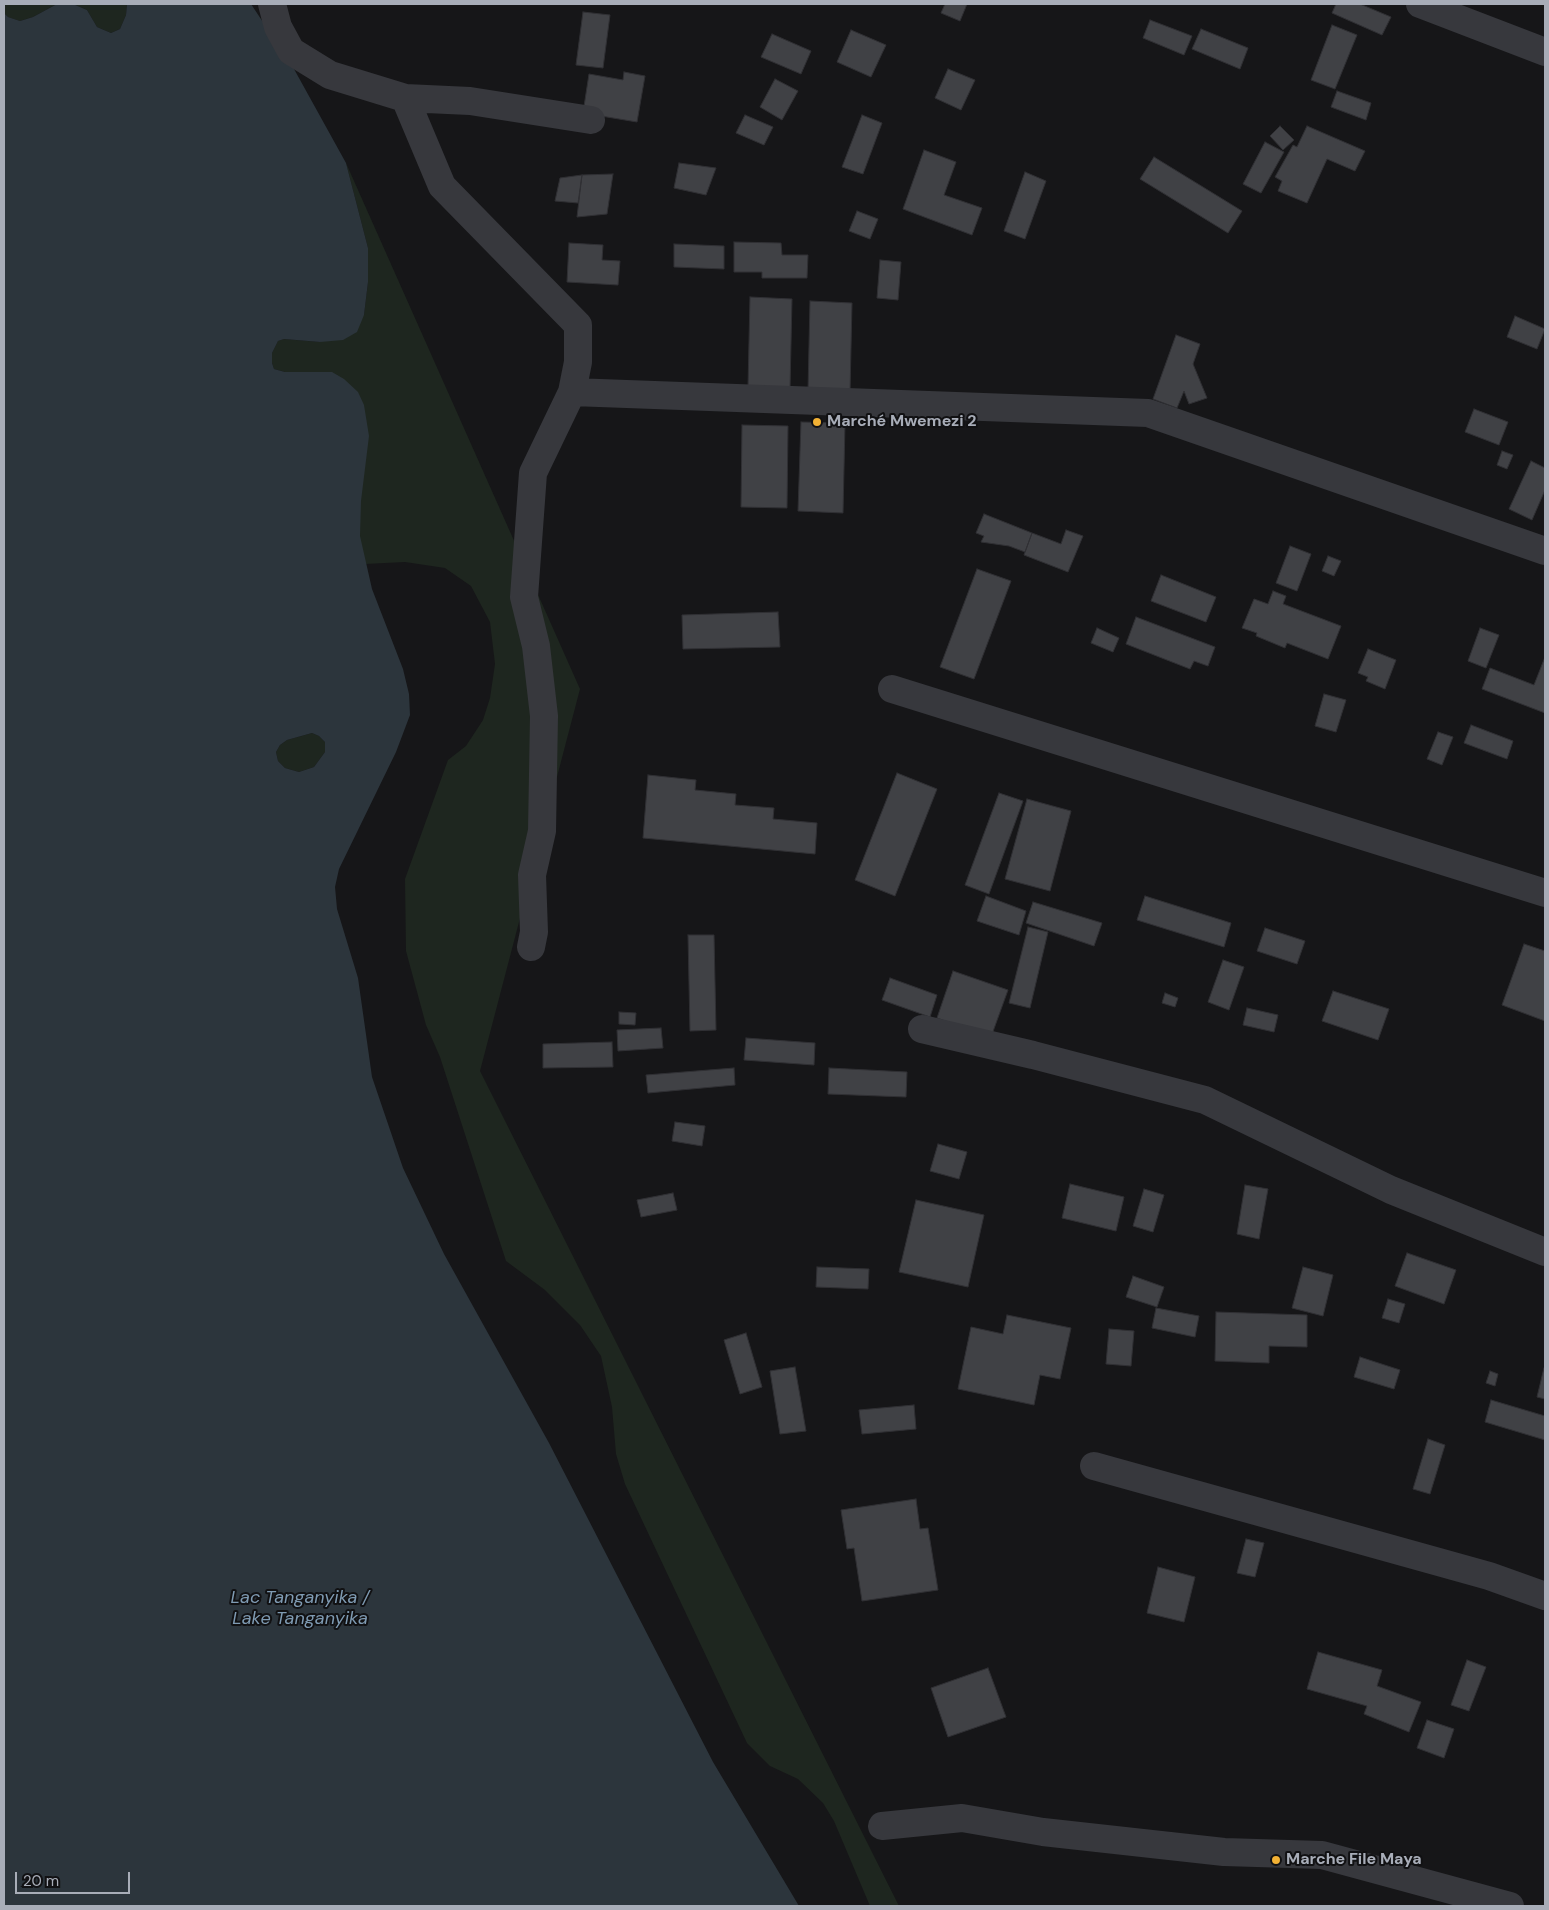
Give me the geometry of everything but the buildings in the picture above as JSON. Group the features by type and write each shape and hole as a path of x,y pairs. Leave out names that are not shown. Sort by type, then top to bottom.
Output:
{"street":[{"path":"272,4 278,27 291,51 330,75 405,98 470,101 591,120"},
{"path":"1420,4 1545,52"},
{"path":"405,98 442,186 578,325 578,362 572,392 533,473 524,588 529,624 536,646 544,716 542,831 532,874 534,932 531,947"},
{"path":"572,392 1148,413 1545,551"},
{"path":"892,688 1545,893"},
{"path":"922,1029 1033,1055 1205,1100 1391,1190 1545,1252"},
{"path":"1094,1466 1489,1576 1545,1596"},
{"path":"882,1826 962,1818 1043,1832 1224,1852 1322,1855 1510,1906"}],"shaded area":[{"path":"4,4 57,4 33,17 20,21 8,17 4,13"},
{"path":"73,4 127,4 126,15 120,29 111,33 97,27 87,10"},
{"path":"346,163 580,689 480,1071 899,1906 870,1906 834,1821 823,1803 798,1779 770,1766 747,1743 625,1484 616,1454 612,1407 601,1356 580,1325 545,1290 506,1261 440,1057 426,1025 406,951 405,879 448,760 466,746 483,720 490,698 495,664 490,622 471,586 445,568 405,562 365,564 285,372 274,369 272,363 272,353 278,341 284,339 320,342 364,315 368,282 368,248"},
{"path":"312,733 319,736 325,742 325,752 314,767 299,772 285,768 278,761 276,752 280,745 287,740"}],"water":[{"name":"Lac Tanganyika / Lake Tanganyika","path":"57,4 73,4 87,10 97,27 111,33 120,29 126,15 127,4 251,4 294,69 346,163 368,248 368,282 364,315 357,332 343,340 320,342 284,339 278,341 272,353 272,363 274,369 285,372 332,372 344,379 358,392 364,405 369,436 361,501 360,536 372,589 403,669 409,694 410,715 396,752 339,869 335,887 337,909 358,978 372,1077 403,1168 444,1254 549,1443 713,1762 799,1906 4,1906 4,13 8,17 20,21 33,17","holes":["312,733 319,736 325,742 325,752 314,767 299,772 285,768 278,761 276,752 280,745 287,740"]}],"place":[{"name":"Marché Mwemezi 2","path":"817,422"},
{"name":"Marche File Maya","path":"1276,1860"}]}
